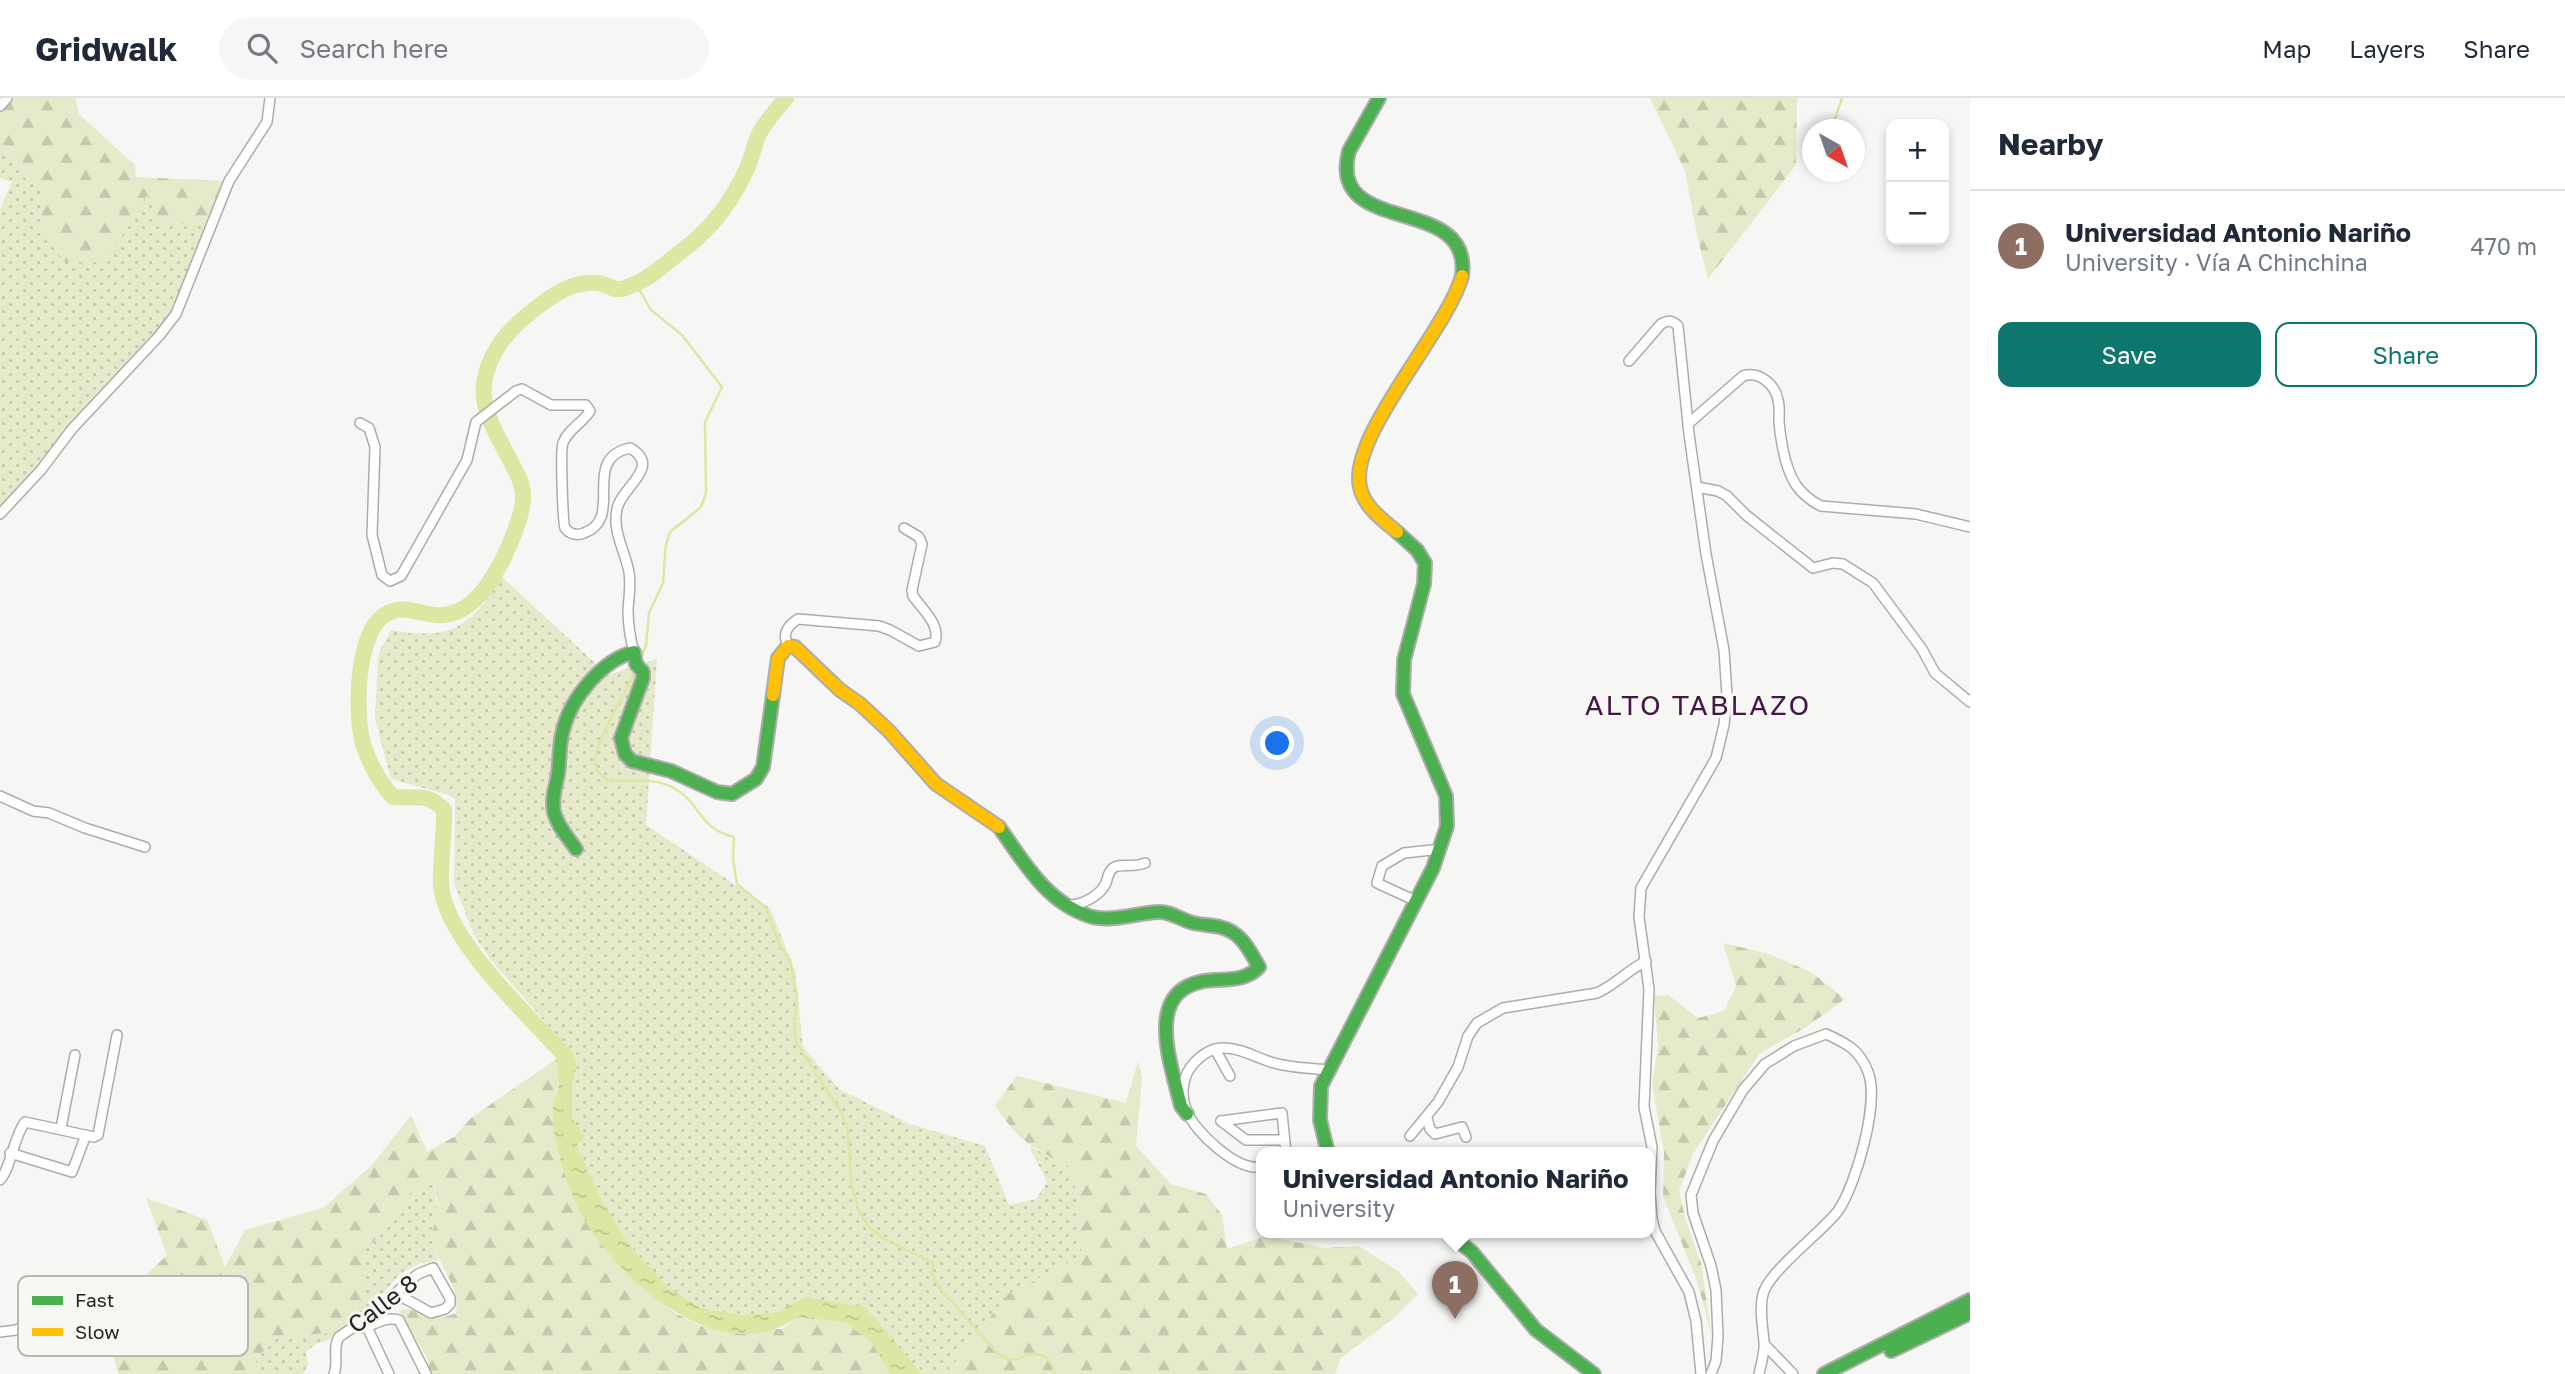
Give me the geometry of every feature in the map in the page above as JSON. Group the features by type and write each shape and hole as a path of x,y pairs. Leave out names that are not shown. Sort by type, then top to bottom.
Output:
{"main road":[{"path":"1326,1147 1318,1109 1321,1086 1441,849 1448,814 1445,789 1433,768 1403,695 1406,652 1424,584 1425,565 1418,550 1368,506 1360,493 1357,477 1361,458 1370,438 1455,293 1463,265 1459,246 1446,232 1417,219 1364,203 1352,192 1346,169 1349,152 1379,98"},
{"path":"576,849 555,818 553,806 559,746 565,724 593,680 619,657 634,652 636,664 642,673 621,738 625,754 642,765 671,771 717,792 732,794 756,779 763,767 778,658 788,646 795,647 909,751 936,784 999,827 1035,878 1048,892 1066,904 1086,915 1101,919 1162,912 1193,923 1222,927 1237,934 1248,946 1256,958 1259,967 1257,973 1251,977 1229,977 1187,984 1175,992 1169,1002 1167,1041 1181,1106 1187,1114"},
{"path":"1456,1238 1482,1263 1529,1323 1594,1374"},
{"path":"1824,1374 1970,1300"},
{"path":"1845,1374 1970,1313"}],"street":[{"path":"0,106 7,98"},
{"path":"0,514 41,470 72,429 159,336 176,314 229,181 267,122 270,98"},
{"path":"1629,361 1661,324 1673,321 1678,326 1706,554 1724,650 1727,696 1724,725 1716,758 1641,888 1639,917 1649,989 1644,1107 1651,1147"},
{"path":"1688,424 1743,376 1751,373 1759,375 1772,387 1778,400 1786,461 1796,484 1807,499 1821,506 1916,514 1970,527"},
{"path":"360,423 369,428 373,437 376,460 372,536 382,575 390,581 401,576 438,514 467,460 476,422 522,389 551,405 586,405 590,411 586,418 568,434 563,443 560,462 565,503 562,515 568,532 583,534 599,522 603,514 603,477 611,458 620,450 630,448 641,458 641,474 620,499 615,520 629,569 629,626 634,652"},
{"path":"1697,487 1710,488 1727,496 1746,515 1813,568 1833,563 1843,564 1873,583 1922,649 1935,673 1970,702"},
{"path":"788,646 784,638 786,631 798,619 878,626 890,629 919,646 935,642 935,628 913,596 912,590 922,544 919,537 904,528"},
{"path":"0,796 33,811 49,813 85,828 145,847"},
{"path":"1416,901 1377,883 1382,866 1404,853 1441,849"},
{"path":"1066,904 1079,905 1092,897 1104,887 1108,874 1117,866 1136,867 1145,863"},
{"path":"1410,1136 1427,1118 1458,1068 1468,1036 1477,1023 1503,1008 1597,993 1606,989 1628,970 1646,961"},
{"path":"1711,1374 1716,1361 1718,1336 1716,1290 1693,1213 1691,1195 1713,1141 1743,1090 1765,1064 1794,1046 1826,1034 1851,1046 1869,1073 1871,1108 1864,1148 1840,1209 1774,1277 1763,1294 1762,1333 1765,1345 1759,1374"},
{"path":"0,1180 4,1177 10,1153 25,1122 94,1137 100,1132 117,1035"},
{"path":"1215,1049 1230,1076"},
{"path":"1256,1168 1232,1159 1219,1149 1187,1114 1182,1091 1186,1074 1196,1059 1215,1049 1237,1049 1274,1063 1327,1070"},
{"path":"61,1128 75,1055"},
{"path":"1283,1140 1246,1140 1221,1121 1282,1113 1285,1147"},
{"path":"1427,1118 1430,1129 1435,1134 1462,1127 1466,1137"},
{"path":"10,1153 72,1172 86,1135"},
{"path":"1655,1231 1689,1292 1696,1321 1701,1374"},
{"name":"Calle 8","path":"334,1374 335,1342 351,1326 391,1300 418,1274 433,1268 450,1298 450,1304 431,1314 404,1298 391,1300"},
{"path":"351,1326 367,1327 380,1320 398,1320 426,1374"},
{"path":"367,1327 389,1374"},
{"path":"0,1332 18,1329"},
{"path":"1765,1345 1793,1374"}],"green space":[{"path":"0,98 75,98 79,114 135,165 136,177 226,181 209,226 159,222 147,195 120,238 98,262 64,262 41,230 44,184 25,178 0,139"},
{"path":"1650,98 1797,98 1796,165 1708,279 1685,171"},
{"path":"0,139 25,178 44,184 41,230 120,238 147,194 209,226 173,313 0,509 0,210 12,182 0,178"},
{"path":"502,577 608,675 657,659 646,825 770,908 795,971 803,1047 839,1089 910,1124 985,1146 1009,1205 1036,1199 1047,1182 1029,1146 1073,1168 1082,1256 1008,1294 946,1374 922,1374 919,1368 805,1297 777,1312 741,1315 701,1308 669,1288 631,1247 599,1194 577,1145 585,1138 572,1119 572,1085 577,1064 572,1053 491,960 474,935 454,883 455,799 391,779 375,719 378,655 391,630 430,633 457,626 480,608"},
{"path":"1723,943 1769,954 1811,972 1845,999 1805,1028 1760,1053 1693,1154 1679,1191 1701,1263 1712,1337 1697,1281 1663,1197 1664,1152 1652,1084 1658,1046 1654,996 1668,995 1698,1018 1724,1011 1736,986"},
{"path":"556,1059 560,1084 553,1107 565,1175 584,1218 604,1247 637,1282 675,1313 701,1326 782,1329 797,1317 847,1323 873,1344 890,1374 431,1374 426,1356 399,1311 412,1310 439,1317 456,1313 455,1293 432,1239 438,1213 434,1179 412,1190 388,1227 365,1250 365,1278 357,1292 369,1298 328,1333 277,1337 257,1358 252,1374 118,1374 114,1356 248,1356 248,1276 145,1276 167,1255 146,1198 207,1220 225,1267 245,1230 323,1208 372,1165 411,1115 427,1152 454,1137 471,1118"},
{"path":"1138,1061 1142,1078 1136,1146 1171,1184 1206,1194 1222,1215 1227,1249 1259,1238 1275,1238 1325,1248 1359,1246 1398,1271 1418,1294 1393,1319 1341,1358 1335,1374 946,1374 1008,1294 1082,1256 1073,1169 1020,1137 995,1105 1017,1076 1126,1103"},
{"path":"434,1179 438,1214 431,1235 438,1260 421,1263 401,1273 367,1311 329,1340 317,1343 306,1352 308,1365 303,1374 252,1374 257,1358 277,1337 328,1333 368,1298 357,1292 365,1278 365,1250 388,1227 412,1190"}],"water":[{"path":"572,1053 577,1064 572,1085 572,1118 585,1138 577,1145 599,1194 620,1230 631,1247 669,1288 701,1308 741,1315 777,1312 805,1297 865,1307 922,1374 890,1374 873,1344 847,1323 797,1317 768,1331 737,1334 706,1327 676,1312 622,1269 581,1214 558,1150 553,1114 559,1083 556,1059"}],"waterway":[{"path":"566,1078 565,1056 491,976 457,929 446,907 441,885 444,810 427,799 393,797 373,767 364,747 359,717 362,658 374,626 383,616 398,610 444,615 454,613 472,602 493,577 516,530 521,514 523,490 485,404 485,375 501,342 526,316 560,292 589,283 600,283 615,289 638,283 698,238 716,219 737,189 761,131 786,98"},
{"path":"1835,119 1842,98"},
{"path":"636,284 651,310 682,335 722,387 705,422 706,493 701,507 670,532 666,544 663,583 649,613 646,645 640,660"},
{"path":"636,671 599,744 596,769 608,780 648,781 672,787 682,793 713,828 734,837 733,858 737,884 765,907 781,948 790,960 797,996 794,1030 797,1044 840,1110 847,1126 852,1187 860,1213 868,1226 884,1239 933,1263 932,1274 938,1286 996,1352 1013,1360 1040,1354 1049,1361 1054,1374"}],"traffic: fast":[{"path":"1379,98 1349,151 1348,178 1358,196 1378,207 1446,233 1459,250 1462,276"},
{"path":"1327,1147 1320,1120 1321,1086 1433,868 1447,826 1446,796 1403,694 1404,660 1424,584 1425,563 1417,550 1397,532"},
{"path":"576,849 558,822 553,807 562,735 567,718 581,693 611,663 634,652 636,664 643,672 621,738 625,754 632,761 671,771 717,792 732,794 756,779 763,767 773,695"},
{"path":"999,827 1037,879 1048,891 1074,910 1097,918 1167,913 1193,923 1227,929 1239,937 1248,948 1259,967 1254,971 1238,978 1191,985 1176,995 1169,1009 1167,1047 1181,1106 1187,1114"},
{"path":"1454,1238 1472,1252 1536,1330 1594,1374"},
{"path":"1824,1374 1970,1300"},
{"path":"1891,1351 1970,1313"}],"traffic: slow":[{"path":"1397,532 1375,512 1362,494 1360,466 1383,412 1438,325 1462,276"},
{"path":"773,695 778,658 788,646 795,647 889,731 936,784 999,827"}],"place":[{"name":"Universidad Antonio Nariño","path":"1455,1319"}],"district":[{"name":"ALTO TABLAZO","path":"1698,704"}]}
